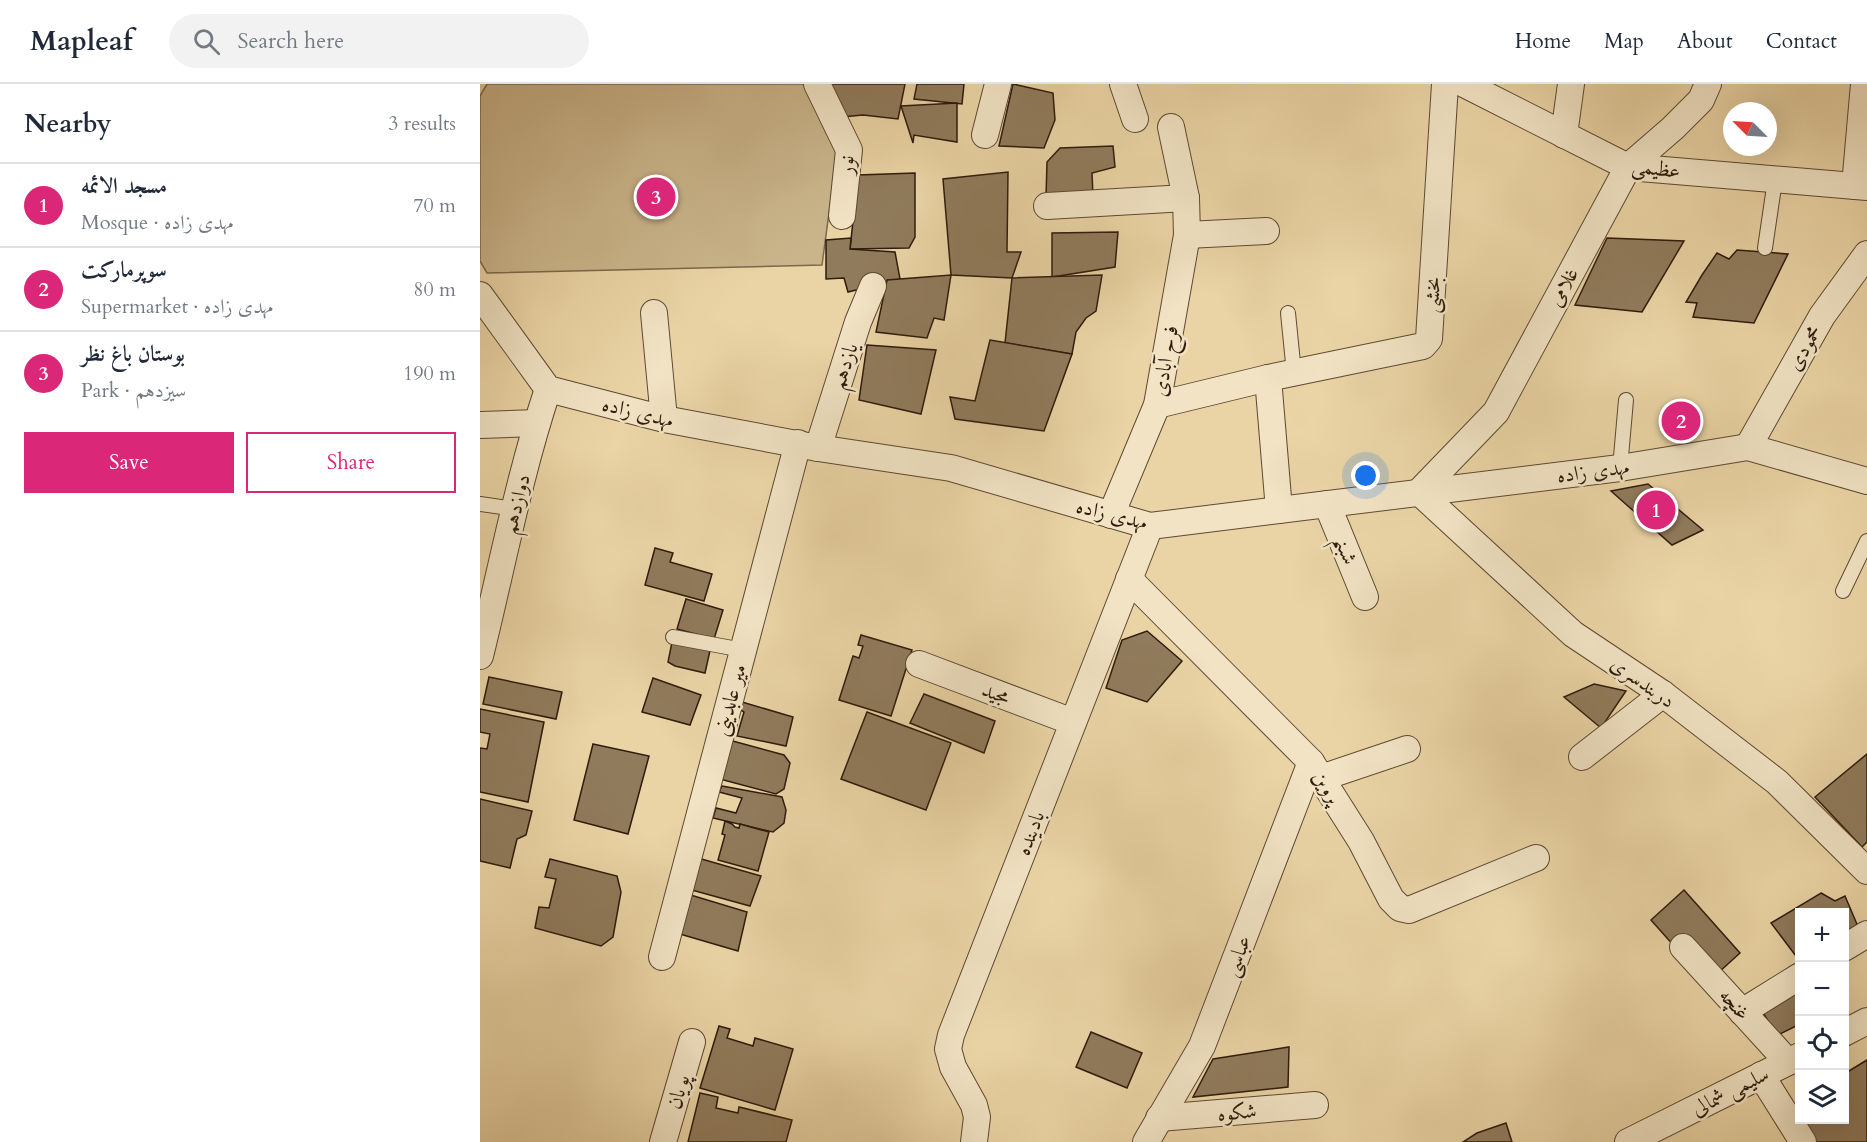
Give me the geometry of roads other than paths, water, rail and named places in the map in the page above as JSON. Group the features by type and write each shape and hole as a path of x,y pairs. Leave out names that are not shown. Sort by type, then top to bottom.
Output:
{"street":[{"name":"نور","path":"817,84 849,150 842,216"},
{"path":"985,135 998,84"},
{"path":"1123,84 1135,119"},
{"name":"بخشی","path":"1157,405 1268,378 1423,346 1429,339 1445,84"},
{"name":"عظیمی","path":"1464,84 1628,167 1861,187"},
{"path":"1564,135 1571,84"},
{"name":"غلامی","path":"1419,492 1496,412 1628,167 1701,100 1708,84"},
{"path":"1861,187 1864,84"},
{"name":"فرح آبادی","path":"1111,515 1157,405 1187,235 1186,198 1171,127"},
{"path":"1047,206 1186,198"},
{"path":"1187,235 1266,231"},
{"name":"محمودی","path":"1748,447 1822,316 1867,254"},
{"name":"یازدهم","path":"808,445 873,286"},
{"path":"480,295 548,389"},
{"path":"654,314 664,419"},
{"path":"1268,378 1279,510"},
{"name":"مهدی زاده","path":"548,389 664,419 951,468 1150,526 1620,468 1748,447 1867,481"},
{"name":"دوازدهم","path":"480,656 484,625 548,389"},
{"path":"480,425 537,423"},
{"name":"میر عابدینی","path":"662,957 743,650 808,445"},
{"name":"دربندسری","path":"1419,492 1573,634 1663,694 1777,782 1867,871"},
{"name":"شبنم","path":"1327,504 1365,597"},
{"name":"بادینده","path":"974,1142 977,1117 974,1104 953,1067 948,1049 951,1035 1150,526"},
{"name":"پروین","path":"1130,579 1316,770 1361,841 1391,899 1400,908 1409,910 1536,858"},
{"name":"مجید","path":"919,664 1073,722"},
{"path":"1582,757 1663,694"},
{"path":"1316,770 1407,749"},
{"name":"عباسی","path":"1146,1142 1202,1046 1316,770"},
{"path":"1849,945 1867,934"},
{"name":"غنچه","path":"1683,947 1742,1012 1794,1059"},
{"path":"1742,1012 1795,979"},
{"path":"1849,1031 1867,1021"},
{"name":"پویان","path":"663,1142 692,1042"},
{"name":"سلیمی شمالی","path":"1628,1142 1794,1059"},
{"path":"1761,1075 1803,1142"},
{"name":"شکوه","path":"1159,1118 1315,1105"}],"lane":[{"path":"1765,248 1775,180"},
{"path":"1288,313 1294,373"},
{"path":"1620,468 1626,400"},
{"path":"480,504 515,509"},
{"path":"1843,591 1867,542"},
{"path":"673,637 743,650"}],"place":[{"name":"بوستان باغ نظر","path":"656,197"},
{"name":"سوپرمارکت","path":"1681,421"},
{"name":"مسجد الائمه","path":"1656,510"}]}
